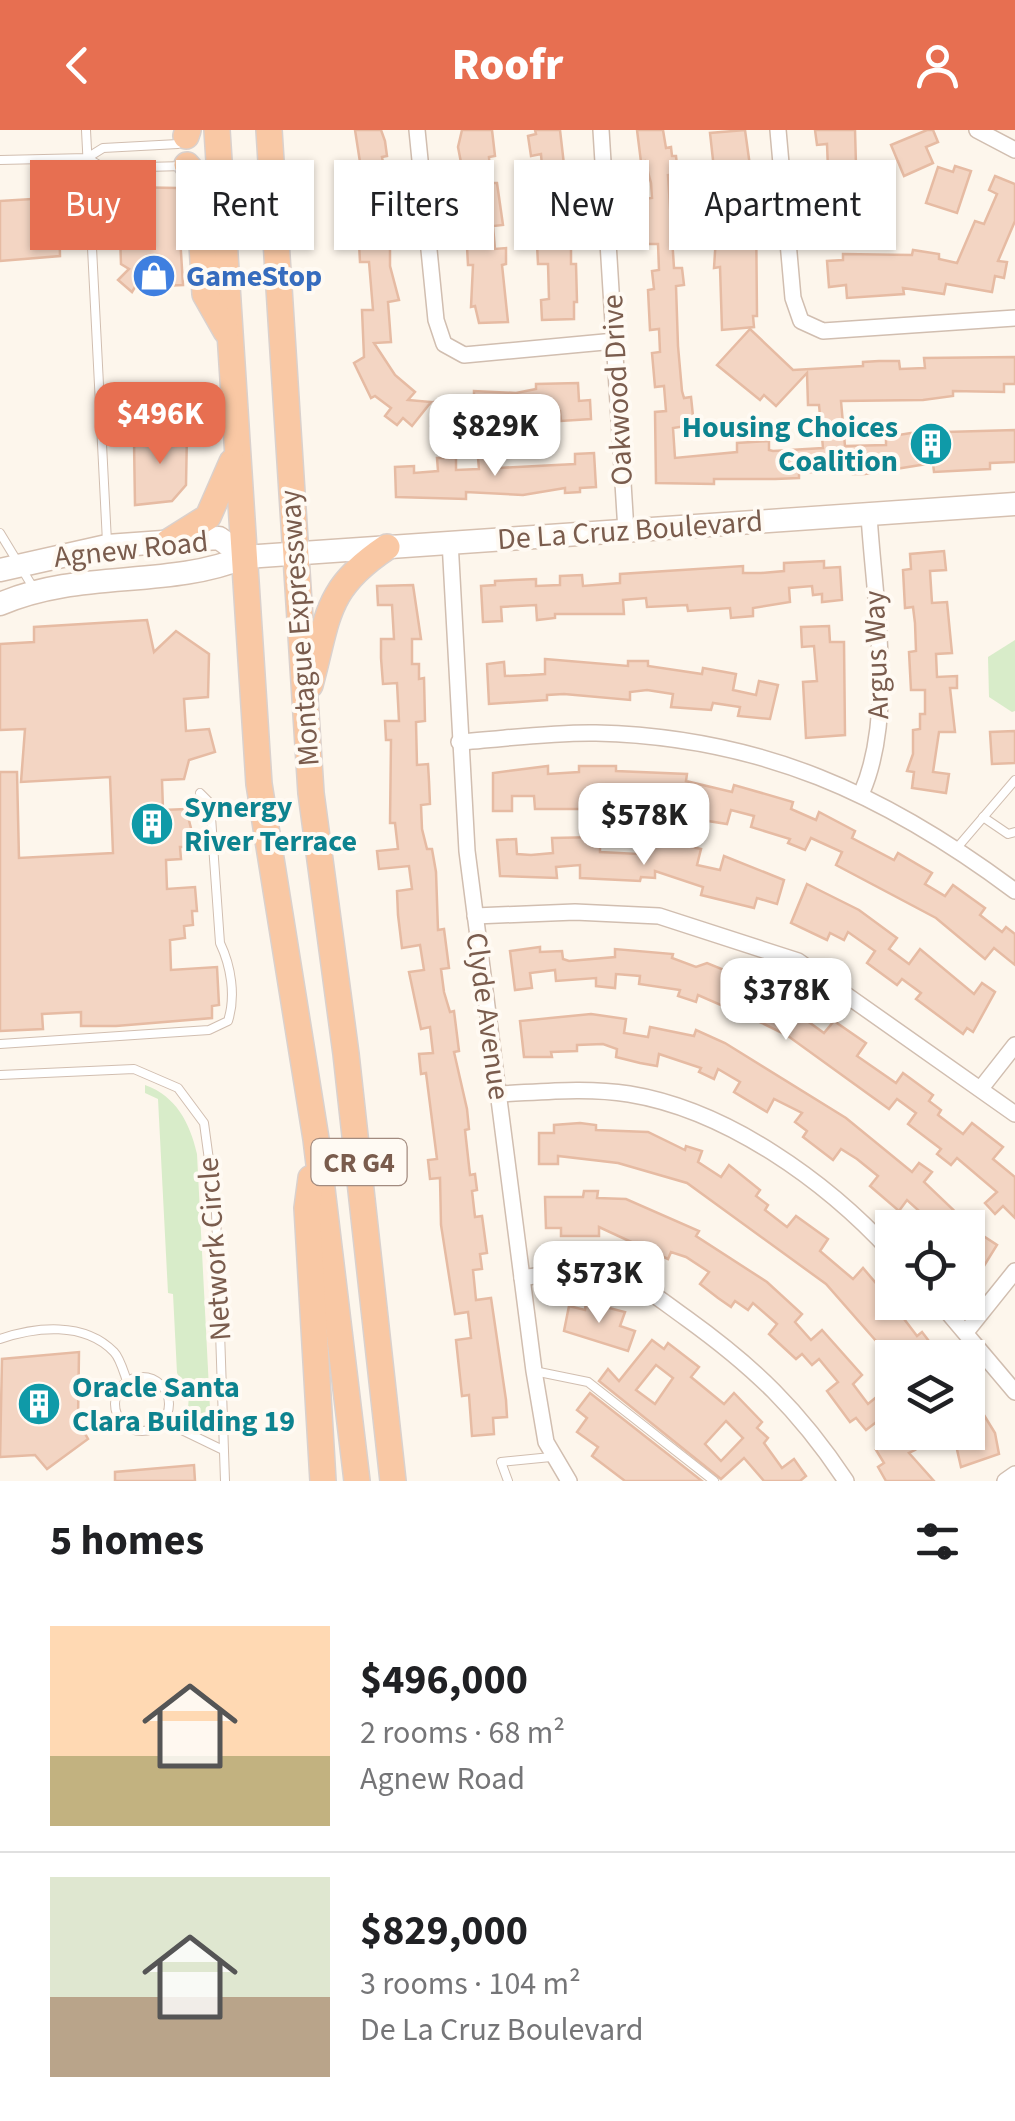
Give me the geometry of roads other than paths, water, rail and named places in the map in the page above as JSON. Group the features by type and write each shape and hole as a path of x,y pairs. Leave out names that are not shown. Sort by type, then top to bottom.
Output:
{"highway":[{"name":"Montague Expressway","path":"218,130 259,784 316,1139 356,1481"},
{"name":"Montague Expressway","path":"269,130 293,554 317,844 395,1481"},
{"path":"202,250 205,294 228,334"},
{"path":"168,542 208,516 222,491 236,448"},
{"path":"305,704 339,587 354,569 387,546"},
{"path":"316,1139 307,1208 322,1481"}],"main road":[{"name":"De La Cruz Boulevard","path":"245,557 1015,504"},
{"name":"Agnew Road","path":"9,566 107,546 220,538 245,557"},
{"name":"Agnew Road","path":"0,604 34,589 81,580 211,570 245,557"}],"street":[{"path":"417,130 436,320 444,344 464,355 615,341"},
{"name":"Oakwood Drive","path":"601,130 626,531"},
{"path":"778,130 794,298 801,322 823,331 1015,318"},
{"path":"977,130 1015,150"},
{"name":"Argus Way","path":"862,792 875,762 881,726 869,515"},
{"name":"Clyde Avenue","path":"450,541 459,742 475,916 534,1371 550,1457 569,1481"},
{"path":"459,742 593,733 660,737 741,751 862,792 956,849 1015,891"},
{"path":"475,916 574,912 659,916 726,934 798,960 1015,1114"},
{"path":"982,1087 1015,1045"},
{"path":"499,1094 628,1094 693,1111 752,1142 814,1185 875,1238"},
{"path":"522,1278 585,1270 643,1287 738,1355 776,1389 810,1426 846,1481"},
{"path":"966,1332 1015,1271"},
{"path":"955,1320 1015,1392"},
{"path":"1005,1481 1015,1474"}],"lane":[{"path":"86,130 107,546"},
{"path":"0,160 87,158 103,148 178,144 187,133"},
{"path":"87,158 104,168 176,166"},
{"path":"0,533 9,566 34,589"},
{"path":"956,849 1015,780"},
{"path":"0,1044 209,1030 228,1021 232,996 228,960 220,943 210,802 200,793"},
{"path":"983,817 1008,834 1015,832"},
{"name":"Network Circle","path":"0,1075 134,1069 178,1088 204,1123 216,1212 225,1481"},
{"path":"0,1338 38,1327 76,1332 114,1352 128,1381"},
{"path":"534,1371 588,1382 714,1481"},
{"path":"144,1376 164,1388 169,1408 163,1422 140,1431 125,1425 115,1402 128,1381 144,1376"},
{"path":"163,1422 224,1450"},
{"path":"508,1481 502,1462 550,1457"}],"place":[{"name":"GameStop","path":"154,276"},
{"name":"Housing Choices Coalition","path":"931,444"},
{"name":"Synergy River Terrace","path":"152,824"},
{"name":"Oracle Santa Clara Building 19","path":"39,1404"}]}
